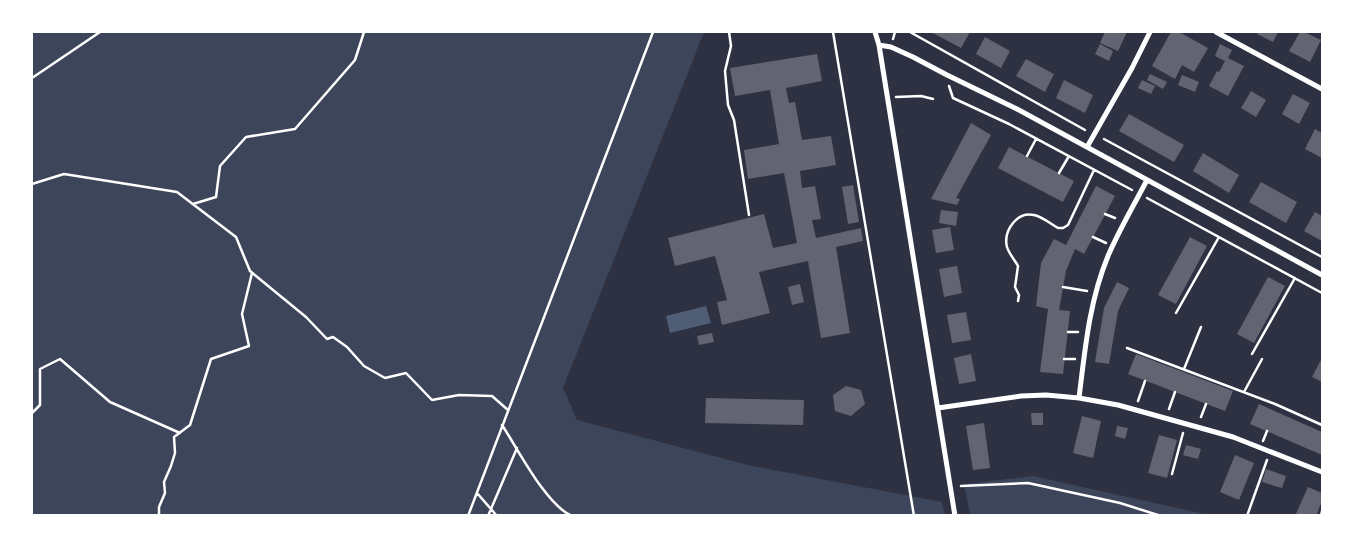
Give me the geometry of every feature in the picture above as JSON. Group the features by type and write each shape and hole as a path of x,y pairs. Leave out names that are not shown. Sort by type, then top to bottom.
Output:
{"street":[{"path":"875,32 955,516"},
{"path":"1087,147 1150,32"},
{"path":"1216,32 1322,89"},
{"path":"879,45 891,47 913,57 1087,147 1322,275"},
{"path":"1079,398 1086,338 1096,293 1120,229 1147,180"},
{"path":"938,408 1021,396 1079,398 1135,408 1233,437 1322,472"}],"path":[{"path":"32,78 100,32"},
{"path":"193,204 216,197 220,166 246,137 295,129 355,60 364,32"},
{"path":"468,516 653,32"},
{"path":"729,32 731,46 725,71 728,105 734,120 748,215"},
{"path":"832,32 914,516"},
{"path":"910,32 1322,257"},
{"path":"892,97 921,96 933,99"},
{"path":"1027,156 1036,139"},
{"path":"1059,173 1069,156"},
{"path":"1018,300 1015,287 1018,266 1006,242 1010,227 1017,218 1029,215 1039,217 1058,228 1068,225 1094,170"},
{"path":"32,184 64,174 177,192 236,237 252,273 306,317 327,338 333,337 347,347 364,366 385,378 406,373 432,400 459,395 492,396 508,410"},
{"path":"1176,313 1219,237"},
{"path":"159,516 165,493 164,482 175,453 174,437 190,425 211,359 249,346 243,314 252,273"},
{"path":"1252,354 1295,278"},
{"path":"1063,287 1096,293"},
{"path":"1184,369 1201,327"},
{"path":"1126,348 1244,392 1322,425"},
{"path":"32,413 40,405 40,369 60,359 110,402 180,433"},
{"path":"1244,392 1262,359"},
{"path":"1135,408 1145,381"},
{"path":"1166,417 1175,392"},
{"path":"1197,427 1206,404"},
{"path":"1172,474 1186,423"},
{"path":"502,425 548,496 572,516"},
{"path":"488,516 517,448"},
{"path":"1247,516 1270,451"},
{"path":"951,488 1028,483 1120,503 1161,516"},
{"path":"477,493 497,516"}],"shaded area":[{"path":"32,32 704,32 563,388 577,420 748,465 942,502 945,515 32,515"},
{"path":"706,306 711,323 670,333 666,316"},
{"path":"1033,476 1209,515 970,515 964,484"}],"building":[{"path":"931,32 970,32 961,48"},
{"path":"1105,32 1127,32 1118,51 1100,43"},
{"path":"1171,32 1179,32 1208,48 1194,72 1182,65 1175,79 1152,66"},
{"path":"1278,32 1273,42 1257,34"},
{"path":"1300,32 1321,40 1310,62 1289,51"},
{"path":"985,37 1010,51 1001,68 976,54"},
{"path":"1100,44 1113,51 1109,61 1095,54"},
{"path":"1220,44 1232,50 1228,58 1244,66 1228,96 1209,86 1225,61 1215,56"},
{"path":"817,54 822,81 786,88 789,103 795,102 802,140 831,136 836,165 800,171 802,188 815,186 821,219 812,220 816,238 861,228 863,241 836,247 850,333 821,338 808,261 759,272 770,313 722,325 717,302 727,300 715,256 675,266 668,238 764,214 773,248 797,243 784,173 748,179 744,150 779,144 770,90 735,96 730,68"},
{"path":"1026,59 1054,74 1045,92 1016,76"},
{"path":"1150,74 1167,82 1163,89 1147,80"},
{"path":"1182,75 1199,82 1195,92 1178,85"},
{"path":"1064,80 1093,95 1085,113 1056,98"},
{"path":"1142,80 1155,86 1151,94 1138,88"},
{"path":"1251,91 1266,100 1256,117 1241,108"},
{"path":"1293,94 1310,103 1299,124 1282,114"},
{"path":"1129,114 1184,145 1174,162 1119,131"},
{"path":"971,123 991,135 956,198 960,199 957,205 931,199"},
{"path":"1315,129 1322,133 1322,158 1305,149"},
{"path":"1009,147 1074,181 1063,202 998,168"},
{"path":"1203,153 1239,175 1229,193 1193,171"},
{"path":"1261,182 1297,202 1286,223 1249,202"},
{"path":"853,185 859,222 848,224 842,187"},
{"path":"1096,186 1115,196 1084,254 1075,249 1066,271 1059,310 1070,311 1063,374 1040,372 1048,309 1036,306 1041,263 1054,239 1066,245"},
{"path":"941,210 958,212 956,226 939,223"},
{"path":"1315,212 1322,216 1322,241 1304,231"},
{"path":"950,227 954,250 936,253 932,230"},
{"path":"1190,237 1207,246 1176,304 1158,295"},
{"path":"957,266 962,293 944,297 939,269"},
{"path":"1268,277 1285,286 1254,343 1237,334"},
{"path":"1117,282 1129,288 1118,311 1109,364 1095,362 1104,308"},
{"path":"800,284 804,302 792,305 788,287"},
{"path":"966,312 971,340 952,343 947,315"},
{"path":"712,333 714,342 699,345 697,336"},
{"path":"971,354 976,381 959,384 954,358"},
{"path":"1136,354 1233,391 1225,411 1128,374"},
{"path":"1322,358 1322,382 1312,377"},
{"path":"846,386 861,390 865,404 851,416 835,411 833,395"},
{"path":"706,398 804,400 803,425 705,423"},
{"path":"1259,404 1322,432 1322,455 1250,424"},
{"path":"1031,413 1043,413 1043,425 1032,425"},
{"path":"1082,416 1101,421 1093,458 1073,453"},
{"path":"984,423 990,468 973,470 966,426"},
{"path":"1117,426 1128,428 1125,439 1115,436"},
{"path":"1159,435 1177,440 1167,478 1148,473"},
{"path":"1186,445 1201,449 1198,459 1183,455"},
{"path":"1235,455 1254,463 1239,500 1220,492"},
{"path":"1266,469 1286,476 1282,488 1262,482"},
{"path":"1308,487 1322,493 1316,516 1295,516"}]}
